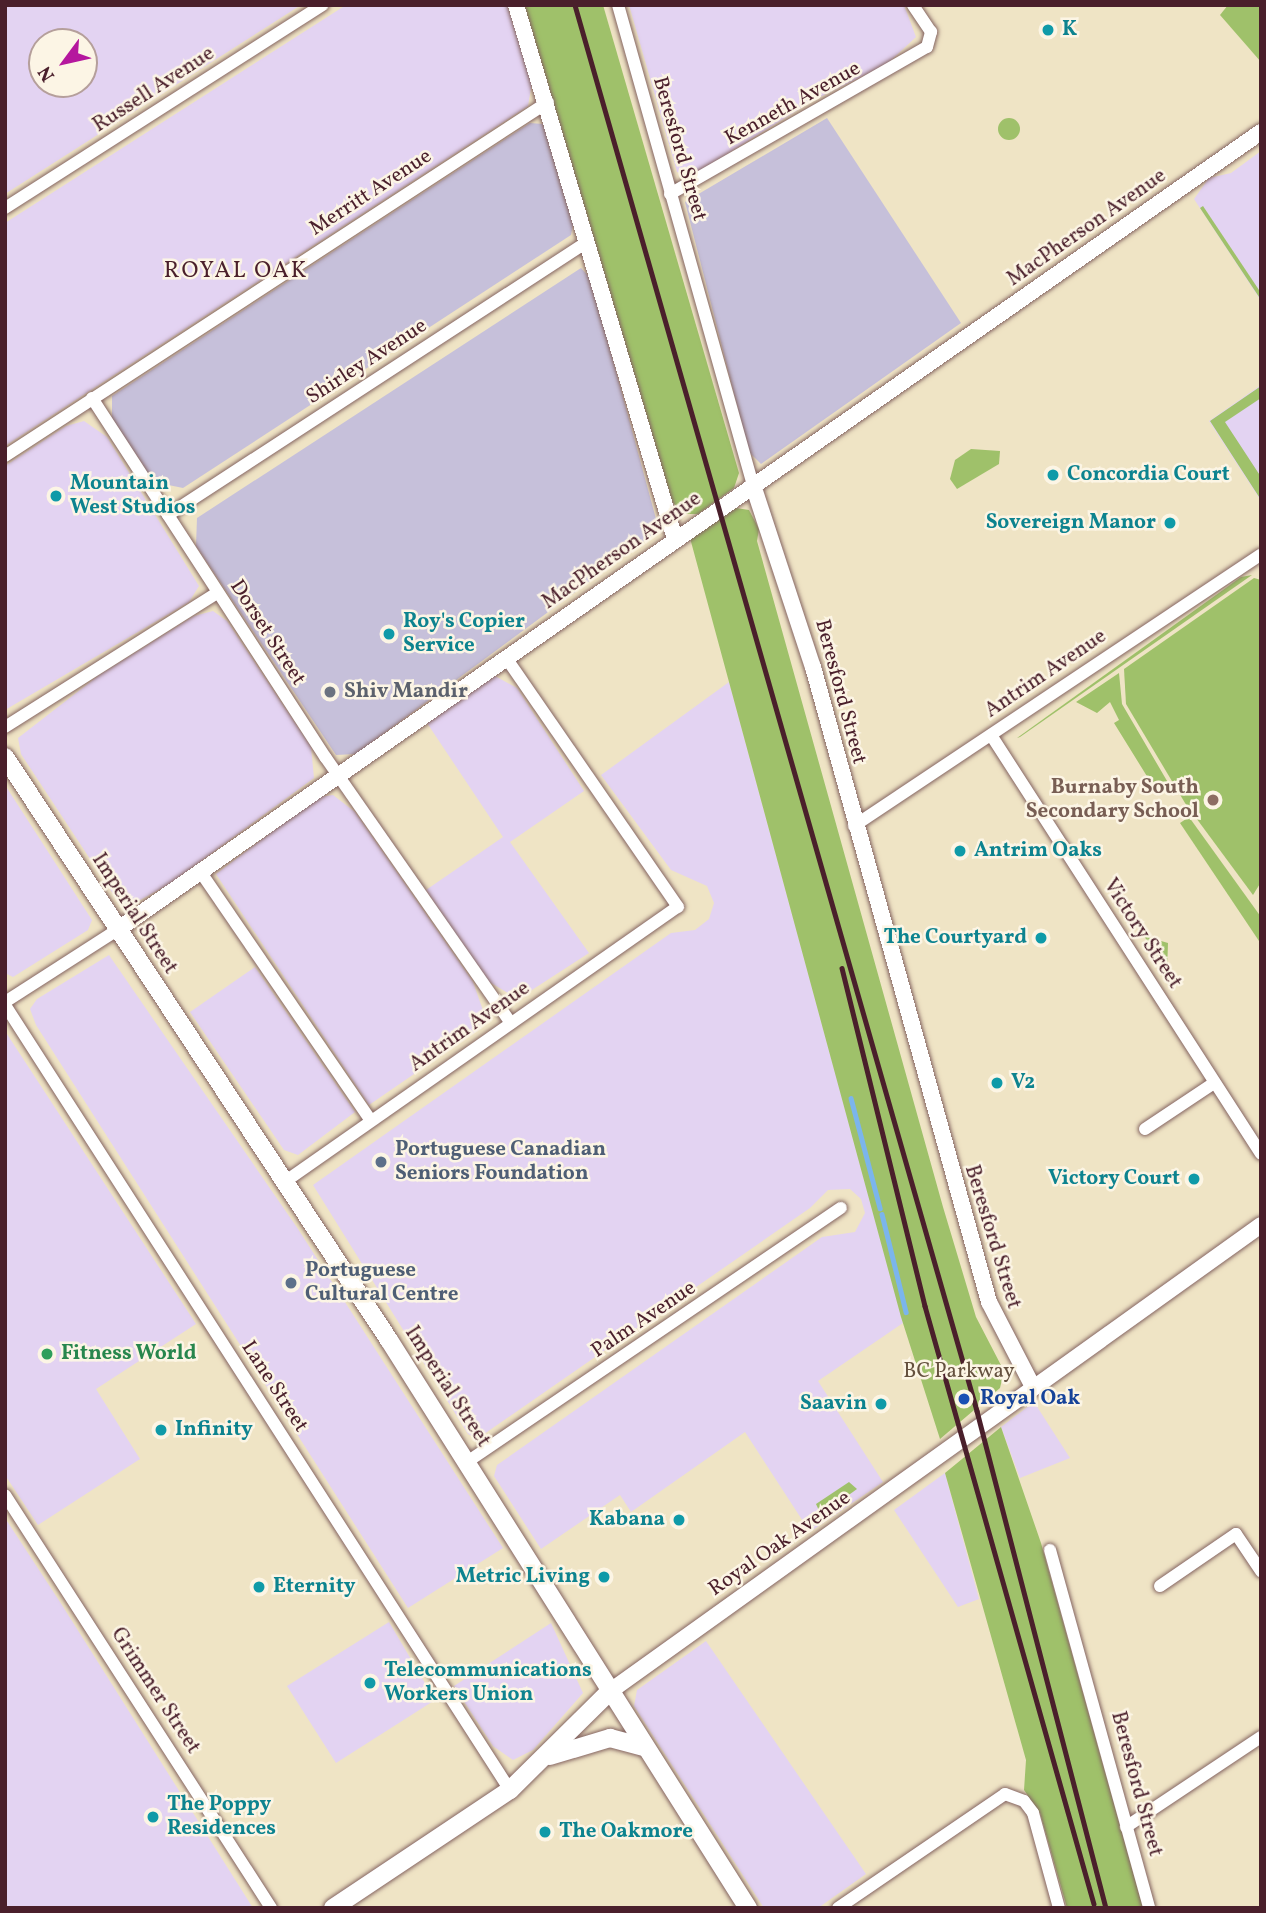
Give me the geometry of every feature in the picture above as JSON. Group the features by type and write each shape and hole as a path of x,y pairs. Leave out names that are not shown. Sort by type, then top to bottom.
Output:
{"main road":[{"name":"Imperial Street","path":"5,757 117,930 286,1181 467,1462 744,1906"},
{"name":"Royal Oak Avenue","path":"333,1908 510,1790 550,1756 609,1692"},
{"path":"550,1756 610,1738 644,1747"}],"street":[{"name":"Russell Avenue","path":"5,208 323,5"},
{"path":"516,5 548,102 675,539"},
{"name":"Beresford Street","path":"618,5 753,485 805,642 854,826 989,1302 1032,1385"},
{"name":"Kenneth Avenue","path":"670,194 864,87 930,42 913,5"},
{"name":"Merritt Avenue","path":"5,456 548,102"},
{"name":"MacPherson Avenue","path":"5,1003 117,930 1261,132"},
{"name":"Shirley Avenue","path":"168,515 587,242"},
{"name":"Dorset Street","path":"92,398 338,775 510,1023"},
{"name":"Antrim Avenue","path":"854,826 1261,555"},
{"path":"5,727 218,593"},
{"name":"Antrim Avenue","path":"286,1181 370,1119 678,907 506,658"},
{"name":"Victory Street","path":"991,734 1261,1154"},
{"path":"200,872 370,1119"},
{"name":"Lane Street","path":"5,1003 510,1790"},
{"path":"1145,1129 1214,1083"},
{"name":"Palm Avenue","path":"467,1462 841,1208"},
{"name":"Royal Oak Avenue","path":"609,1692 903,1485 1032,1385 1261,1225"},
{"name":"Grimmer Street","path":"5,1495 271,1908"},
{"path":"1160,1586 1236,1534 1261,1571"},
{"name":"Beresford Street","path":"1049,1550 1149,1908"},
{"path":"1126,1827 1261,1737"},
{"path":"838,1908 996,1797 1015,1795 1033,1813 1059,1908"}],"shaded area":[{"path":"5,5 301,5 5,194"},
{"path":"346,5 507,5 532,82 528,106 5,446 5,223"},
{"path":"629,5 904,5 916,37 887,64 814,100 690,177 677,172"},
{"path":"827,118 961,323 761,464 749,452 685,202"},
{"path":"530,123 543,124 574,220 571,235 183,488 154,482 112,418 112,396"},
{"path":"1261,151 1261,301 1194,199 1209,178 1231,173"},
{"path":"581,268 591,279 659,530 356,754 336,755 196,546 197,518"},
{"path":"1261,385 1261,501 1209,421"},
{"path":"84,421 107,437 199,586 189,602 5,710 5,466 66,426"},
{"path":"213,611 227,621 311,747 314,778 171,883 133,904 119,903 21,754 18,738 98,676 194,616"},
{"path":"495,676 517,688 584,791 510,842 589,953 518,999 486,980 426,890 503,837 427,723"},
{"path":"729,682 903,1323 818,1381 883,1482 810,1532 745,1432 631,1512 620,1495 541,1549 494,1476 497,1465 822,1237 855,1232 865,1213 861,1199 850,1189 828,1190 810,1208 477,1439 468,1434 313,1185 671,933 695,930 709,919 714,903 707,886 671,870 601,775"},
{"path":"5,785 92,920 88,930 13,977 5,973"},
{"path":"333,795 355,812 473,982 485,1016 481,1028 369,1105 216,874 319,797"},
{"path":"109,955 298,1229 503,1548 408,1608 36,1025 30,1009 37,999"},
{"path":"255,967 355,1112 298,1155 284,1150 190,1012"},
{"path":"5,1031 196,1324 96,1389 140,1459 38,1525 5,1475"},
{"path":"1034,1402 1070,1458 1020,1478 1001,1427"},
{"path":"945,1473 979,1599 958,1607 894,1510"},
{"path":"5,1518 60,1602 253,1908 5,1908"},
{"path":"389,1622 435,1700 336,1763 287,1686"},
{"path":"551,1623 583,1693 533,1750 513,1760 493,1746 454,1686"},
{"path":"706,1641 866,1874 818,1908 764,1908 634,1706 637,1690"}],"green space":[{"path":"522,5 603,5 739,473 734,488 698,514 682,514 668,496"},
{"path":"1228,5 1259,5 1261,62 1220,15"},
{"path":"1009,118 1017,121 1020,129 1017,137 1009,140 1001,137 998,129 1001,121"},
{"path":"1203,206 1261,293 1261,300 1200,208"},
{"path":"1261,386 1261,398 1225,422 1261,477 1261,500 1210,421"},
{"path":"971,449 1000,451 999,464 957,489 950,479 955,460"},
{"name":"BC Parkway","path":"736,508 749,510 759,529 757,541 943,1207 976,1317 1004,1371 1000,1388 940,1439 901,1317 690,538"},
{"path":"1252,575 1020,737 1017,738 1241,577"},
{"name":"Burnaby South Secondary School","path":"1254,578 1261,580 1261,882 1253,895 1185,803 1126,704 1124,669"},
{"path":"1119,673 1122,704 1170,786 1165,790 1159,782 1153,786 1114,723 1119,720 1110,702 1097,713 1076,702"},
{"path":"1189,817 1261,917 1261,944 1180,823"},
{"path":"1144,936 1168,943 1167,971"},
{"name":"BC Parkway","path":"1001,1427 1041,1543 1143,1908 1067,1908 1040,1813 1024,1790 1026,1760 945,1473"},
{"path":"849,1482 857,1489 821,1515 816,1504"}],"waterway":[{"path":"851,1098 880,1208"},
{"path":"882,1214 906,1312"}],"railway":[{"path":"575,5 977,1411 1106,1908"},
{"path":"842,968 925,1306 1094,1904"}],"place":[{"name":"K","path":"1048,30"},
{"name":"Concordia Court","path":"1053,475"},
{"name":"Mountain West Studios","path":"56,496"},
{"name":"Sovereign Manor","path":"1170,523"},
{"name":"Roy's Copier Service","path":"389,634"},
{"name":"Shiv Mandir","path":"330,692"},
{"name":"Burnaby South Secondary School","path":"1213,800"},
{"name":"Antrim Oaks","path":"960,851"},
{"name":"The Courtyard","path":"1041,938"},
{"name":"V2","path":"997,1083"},
{"name":"Portuguese Canadian Seniors Foundation","path":"381,1162"},
{"name":"Victory Court","path":"1194,1179"},
{"name":"Portuguese Cultural Centre","path":"291,1283"},
{"name":"Fitness World","path":"47,1354"},
{"name":"Royal Oak","path":"964,1399"},
{"name":"Saavin","path":"881,1404"},
{"name":"Infinity","path":"161,1430"},
{"name":"Kabana","path":"679,1520"},
{"name":"Metric Living","path":"604,1577"},
{"name":"Eternity","path":"259,1587"},
{"name":"Telecommunications Workers Union","path":"370,1683"},
{"name":"The Poppy Residences","path":"153,1817"},
{"name":"The Oakmore","path":"545,1832"}],"district":[{"name":"ROYAL OAK","path":"236,271"}]}
